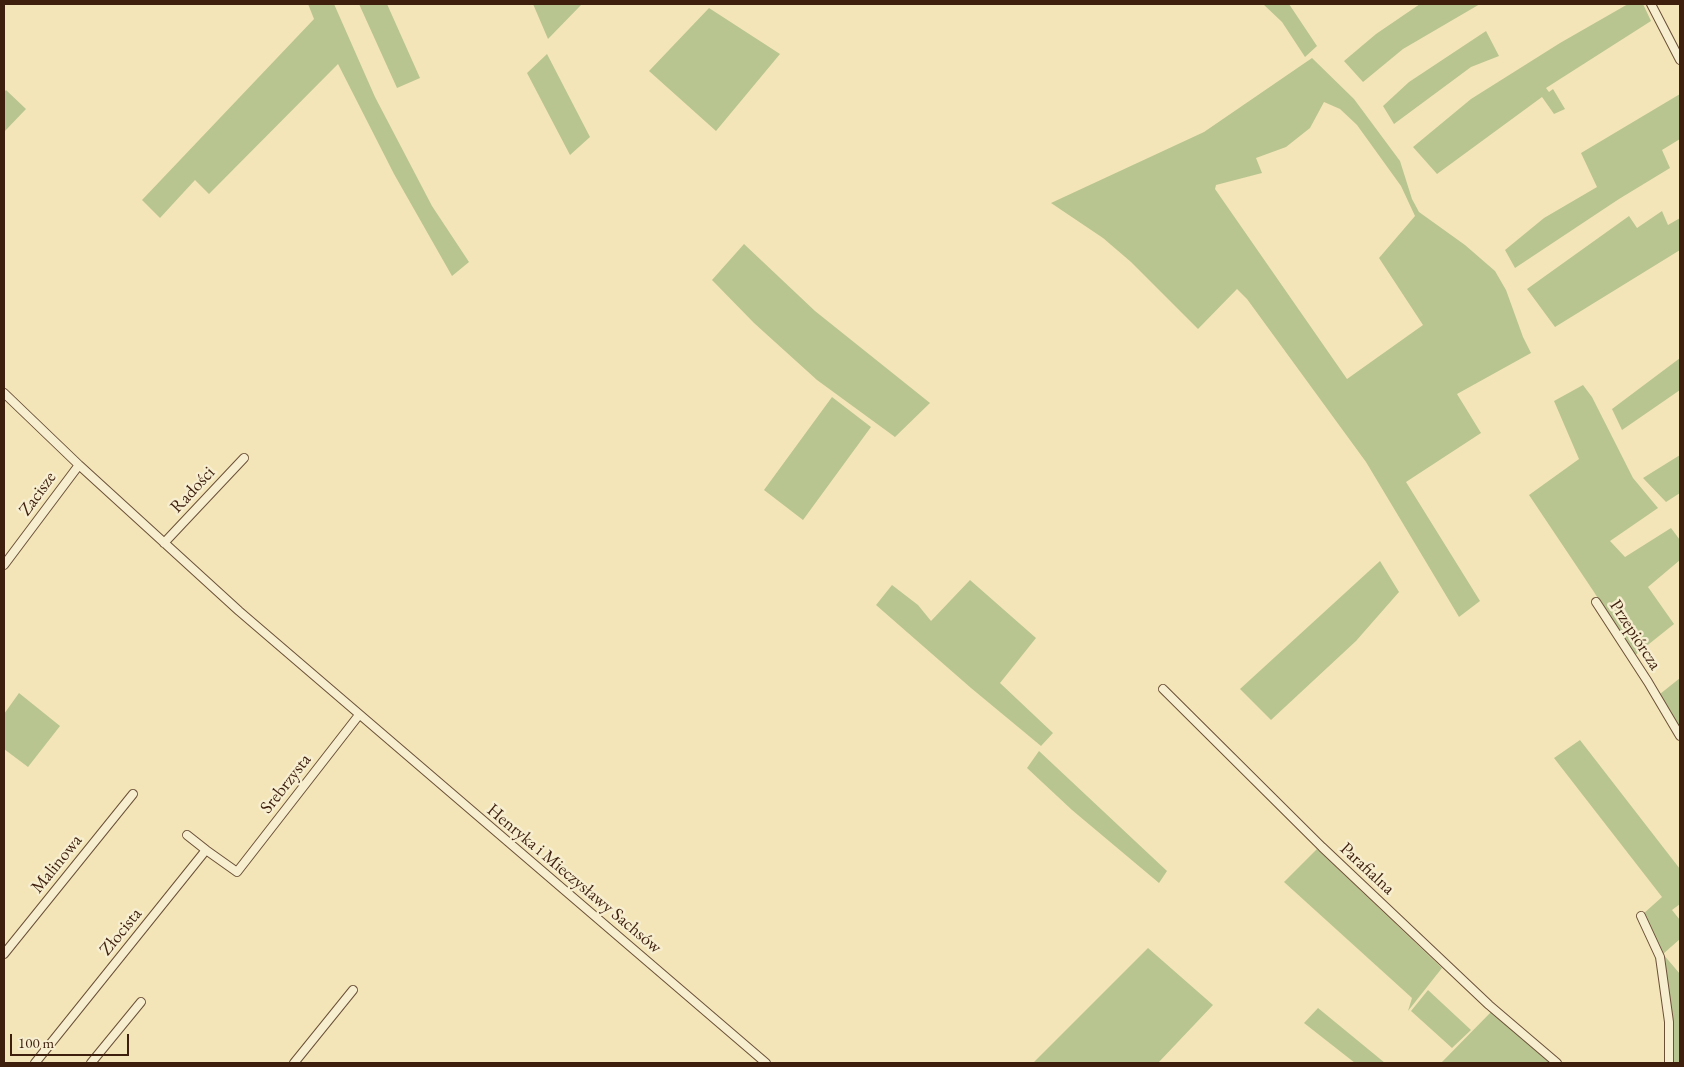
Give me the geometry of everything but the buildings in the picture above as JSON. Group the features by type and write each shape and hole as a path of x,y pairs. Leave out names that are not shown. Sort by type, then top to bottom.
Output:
{"street":[{"path":"1651,4 1680,60"},
{"name":"Henryka i Mieczysławy Sachsów","path":"4,394 238,611 766,1063"},
{"name":"Radości","path":"164,543 244,458"},
{"name":"Zacisze","path":"4,565 79,465"},
{"name":"Przepiórcza","path":"1596,602 1648,682 1680,736"},
{"name":"Parafialna","path":"1163,689 1350,873 1489,1005 1557,1063"},
{"name":"Srebrzysta","path":"206,850 237,872 361,716"},
{"name":"Malinowa","path":"4,954 134,794"},
{"path":"188,836 206,850"},
{"name":"Złocista","path":"35,1063 206,850"},
{"path":"1641,916 1660,957 1669,1022 1670,1063"},
{"path":"294,1063 353,990"},
{"path":"91,1063 142,1002"}],"green space":[{"path":"308,4 334,4 375,97 432,206 469,262 452,276 394,174 338,64 209,194 195,180 160,218 142,200 314,19"},
{"path":"359,4 387,4 420,78 397,88"},
{"path":"533,4 582,4 548,39"},
{"path":"1263,4 1289,4 1317,46 1305,57 1282,22"},
{"path":"1420,4 1480,4 1403,49 1363,82 1344,61 1376,34"},
{"path":"1628,4 1643,4 1651,21 1546,88 1549,92 1553,89 1565,109 1554,114 1542,97 1437,174 1413,147 1471,99 1560,43"},
{"path":"709,8 780,54 716,131 649,71"},
{"path":"1486,31 1499,56 1471,67 1394,124 1383,106 1409,82"},
{"path":"547,54 590,137 570,155 527,73"},
{"path":"1312,58 1354,99 1400,161 1412,199 1419,212 1465,245 1495,271 1506,290 1523,337 1531,353 1457,394 1481,433 1406,482 1480,601 1459,617 1366,462 1247,299 1237,289 1198,329 1131,262 1103,238 1051,203 1204,132","holes":["1324,102 1340,109 1357,125 1401,186 1415,216 1379,258 1423,325 1347,379 1215,189 1216,185 1262,173 1256,158 1286,147 1310,128"]},
{"path":"6,90 26,109 4,132 4,92"},
{"path":"1680,94 1680,139 1662,150 1670,168 1619,199 1515,268 1505,250 1544,218 1597,187 1581,153"},
{"path":"1662,211 1668,225 1680,218 1680,250 1555,327 1527,289 1629,216 1637,228"},
{"path":"744,244 815,311 930,403 895,437 817,380 754,323 712,280"},
{"path":"1680,358 1680,390 1622,430 1612,409"},
{"path":"1583,385 1592,397 1633,478 1658,508 1610,541 1625,557 1671,528 1680,540 1680,560 1648,587 1674,624 1634,656 1529,495 1579,459 1554,401"},
{"path":"832,397 871,427 803,520 764,490"},
{"path":"1680,455 1680,493 1666,502 1643,478"},
{"path":"1380,561 1399,592 1356,641 1271,720 1240,689"},
{"path":"970,580 1036,638 1000,683 1053,733 1041,746 876,605 892,585 918,605 931,621"},
{"path":"1680,678 1680,729 1660,694"},
{"path":"19,693 60,726 28,767 4,749 4,714"},
{"path":"1580,740 1680,869 1680,904 1672,910 1680,920 1680,939 1663,954 1643,914 1662,897 1554,758"},
{"path":"1039,751 1167,871 1159,883 1072,810 1027,768"},
{"path":"1317,849 1442,968 1408,1011 1412,998 1284,882"},
{"path":"1148,948 1213,1005 1158,1063 1033,1063"},
{"path":"1663,954 1680,974 1680,1063 1672,1063"},
{"path":"1428,990 1471,1030 1452,1048 1411,1011"},
{"path":"1318,1008 1385,1063 1355,1063 1304,1023"},
{"path":"1491,1012 1550,1063 1441,1063"}]}
